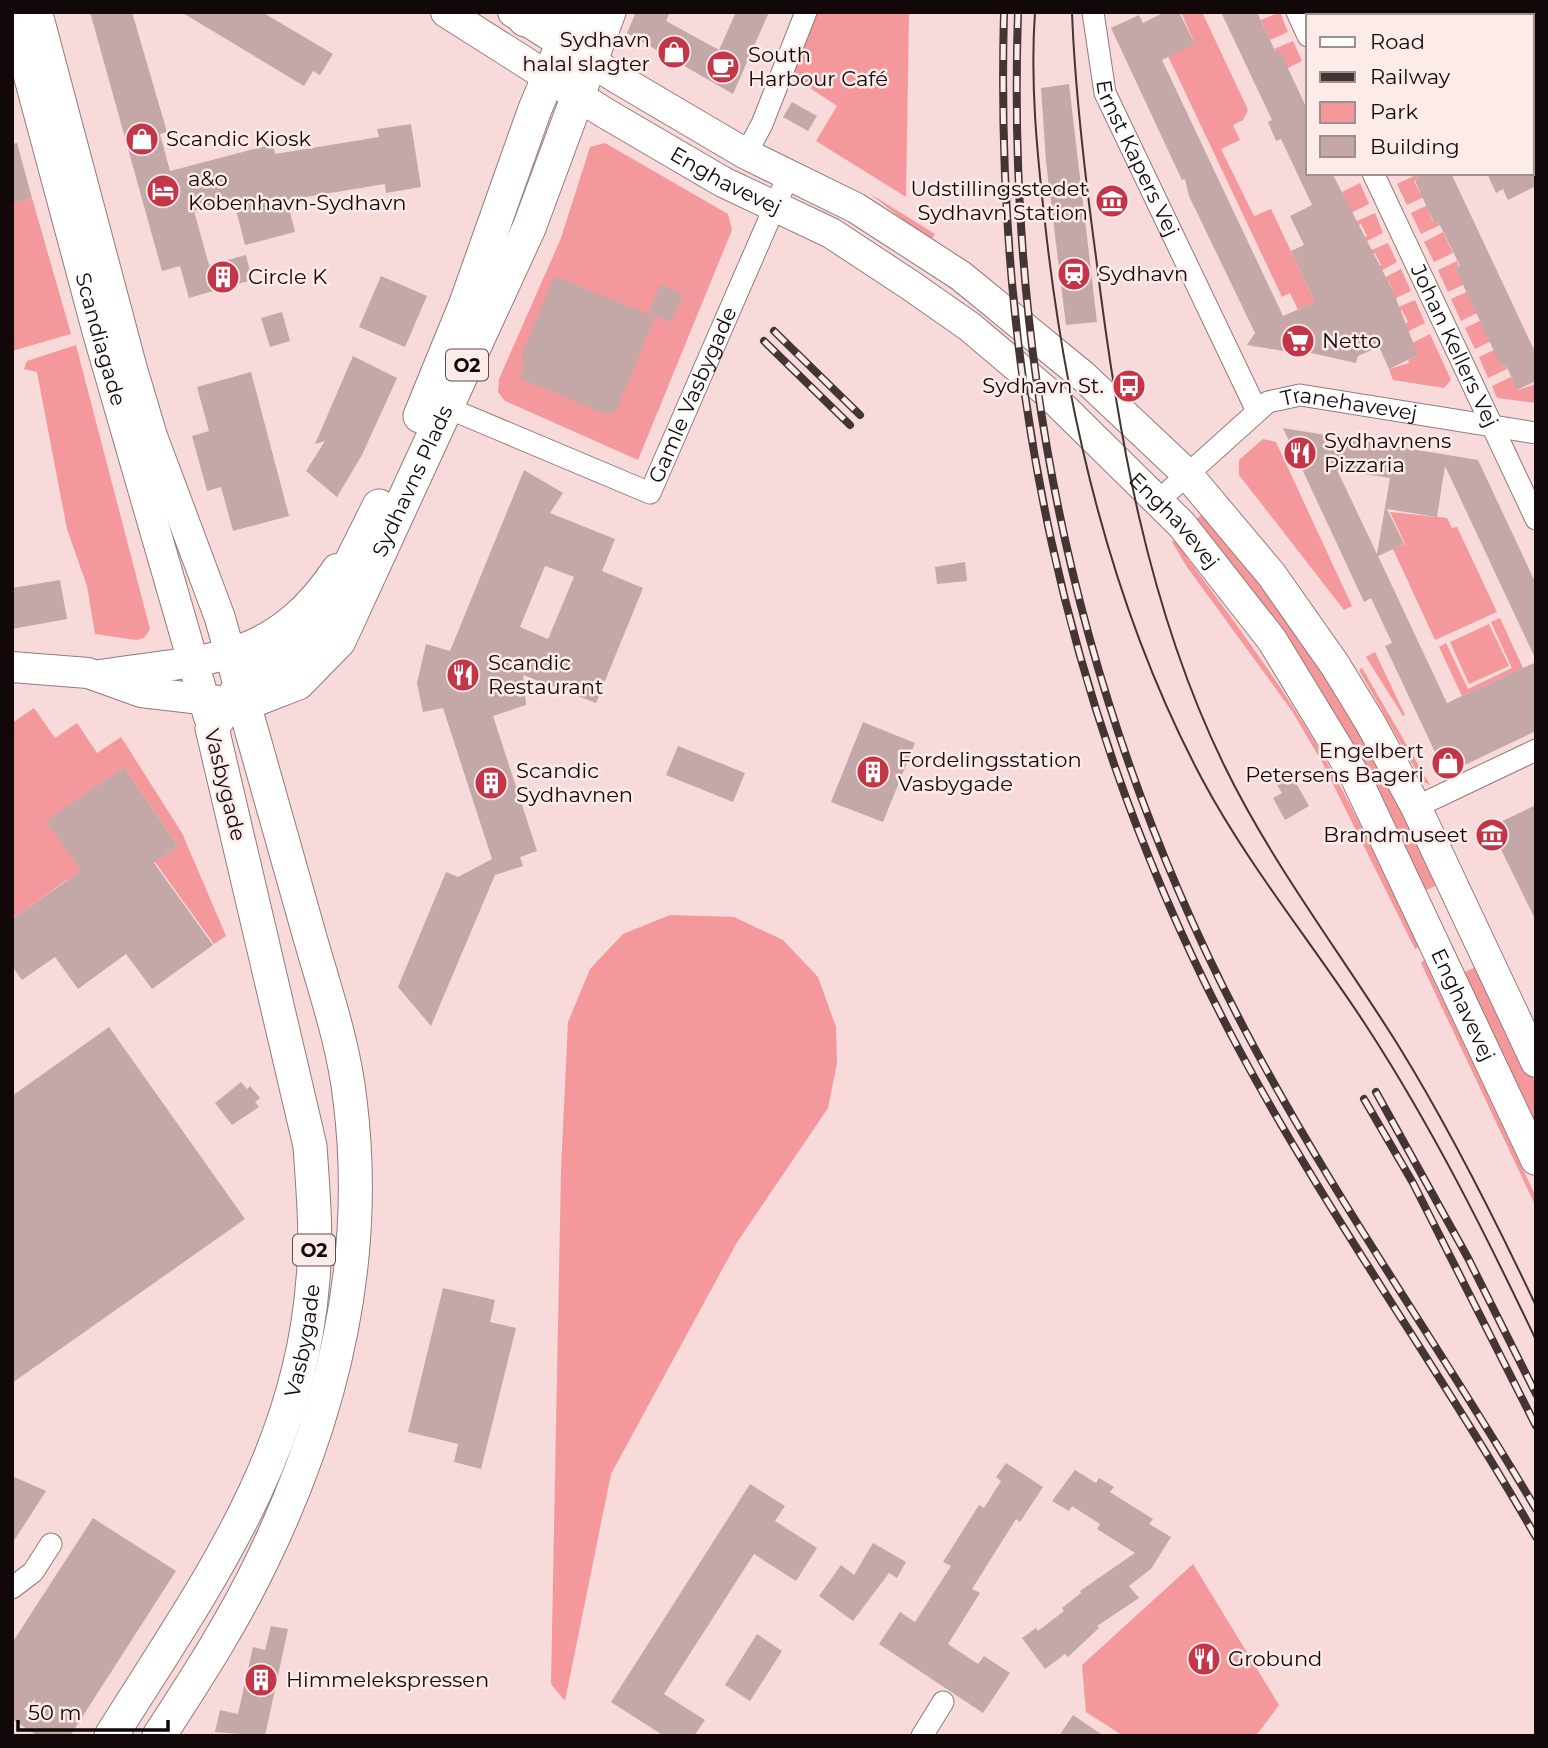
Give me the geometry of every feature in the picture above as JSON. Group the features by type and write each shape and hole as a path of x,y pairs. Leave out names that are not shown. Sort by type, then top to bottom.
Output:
{"main road":[{"name":"O2","path":"548,78 576,12"},
{"name":"O2","path":"578,96 609,12"},
{"name":"Sydhavns Plads","path":"377,511 455,331 548,78"},
{"name":"Sydhavns Plads","path":"225,705 298,683 339,641 529,228 578,96"},
{"name":"O2","path":"225,705 301,643 313,630 329,606 377,511"},
{"name":"Vasbygade","path":"111,1736 224,1556 268,1470 289,1408 305,1340 313,1279 314,1212 310,1146 225,705"},
{"name":"Vasbygade","path":"159,1736 222,1636 262,1561 292,1489 320,1412 342,1327 355,1253 357,1172 350,1097 338,1038 225,705"}],"street":[{"name":"Scandiagade","path":"37,12 152,436 220,618 230,655 225,705"},
{"name":"Enghavevej","path":"446,12 548,78 723,181 831,233 970,327 1047,392 1159,500 1220,570 1272,640 1356,778 1536,1160"},
{"path":"746,153 762,124 806,12"},
{"name":"Ernst Kapers Vej","path":"1093,12 1105,93 1257,411"},
{"path":"1297,12 1306,32"},
{"name":"Scandiagade","path":"12,13 94,321 194,664 225,705"},
{"name":"Enghavevej","path":"528,15 590,62 746,153 856,208 961,276 1082,375 1187,474 1271,574 1322,646 1371,724 1416,807 1468,921 1529,1030 1536,1062"},
{"name":"Gamle Vasbygade","path":"448,408 650,493 789,174"},
{"name":"Johan Kellers Vej","path":"1374,175 1536,519"},
{"name":"Tranehavevej","path":"1159,500 1257,411 1277,398 1300,395 1536,433"},
{"path":"12,667 97,675 194,664 230,655 267,639 303,612 332,577 377,511"},
{"path":"97,675 141,692 225,705"},
{"path":"1416,807 1536,750"},
{"path":"1432,936 1468,921"},
{"path":"12,1588 33,1572 51,1544"},
{"path":"922,1736 943,1702"}],"green space":[{"path":"818,12 909,12 906,197 816,141 837,106 792,76"},
{"path":"1181,12 1202,12 1248,110 1243,120 1233,125 1240,140 1221,149 1254,216 1271,209 1315,302 1298,310 1290,293 1282,297 1168,56 1195,44"},
{"path":"1280,12 1288,32 1270,40 1261,20"},
{"path":"1293,41 1302,61 1284,70 1274,49"},
{"path":"605,143 728,214 732,230 638,460 505,401 498,392 499,379 561,238 590,147"},
{"path":"1416,175 1418,179 1414,181 1420,193 1424,192 1426,196 1407,205 1397,184"},
{"path":"1360,183 1369,204 1351,213 1342,192"},
{"path":"869,193 935,234 930,241"},
{"path":"32,198 71,334 12,351 12,204"},
{"path":"1430,204 1432,208 1428,210 1433,222 1438,221 1440,225 1421,234 1411,213"},
{"path":"1375,213 1383,233 1365,242 1363,238 1367,236 1361,224 1357,226 1355,222"},
{"path":"1443,232 1453,253 1434,262 1424,242"},
{"path":"1388,243 1397,262 1379,272 1377,267 1381,265 1375,253 1371,255 1369,251"},
{"path":"1457,261 1459,266 1455,268 1461,280 1465,279 1467,283 1448,292 1438,270"},
{"path":"1401,269 1411,291 1392,300 1394,293 1389,282 1382,279"},
{"path":"1471,290 1481,311 1461,321 1451,299"},
{"path":"1415,300 1425,323 1407,332 1404,325 1408,322 1402,310 1398,312 1396,308"},
{"path":"1484,319 1494,340 1475,349 1465,328"},
{"path":"1430,334 1451,380 1444,388 1393,380 1389,369 1409,363 1408,360 1418,355 1412,343"},
{"path":"76,345 150,629 144,638 136,640 95,634 87,586 67,529 37,372 24,369 27,361"},
{"path":"1498,348 1501,366 1506,365 1507,369 1488,378 1479,357"},
{"path":"1511,377 1518,390 1536,384 1536,403 1497,398 1492,386"},
{"path":"1263,439 1276,442 1352,606 1344,610 1239,475 1239,460"},
{"path":"1207,510 1315,651 1442,883 1422,892 1193,522"},
{"path":"1390,512 1447,518 1452,528 1457,527 1497,612 1435,640 1393,549 1405,544"},
{"path":"1177,538 1191,556 1188,559 1260,658 1311,735 1351,807 1419,947 1415,949 1322,762 1292,711 1187,567 1172,542"},
{"path":"1500,618 1523,668 1462,696 1439,647 1446,643 1468,689 1512,668 1491,622"},
{"path":"1489,624 1509,666 1469,684 1450,642"},
{"path":"1375,652 1405,715 1403,716 1366,657"},
{"path":"1362,668 1430,785 1422,781 1359,670"},
{"path":"34,708 55,738 77,723 97,753 121,737 182,833 226,936 214,944 155,862 178,846 124,767 47,821 85,876 72,885 67,880 15,917 12,913 12,723"},
{"path":"670,915 734,917 783,940 818,977 836,1027 837,1063 828,1108 736,1244 611,1474 565,1701 551,1684 561,1170 568,1022 590,969 623,934"},
{"path":"1424,960 1536,1197 1536,1207 1421,963"},
{"path":"1480,965 1536,1083 1536,1133 1461,974"},
{"path":"1193,1564 1279,1705 1256,1736 1123,1736 1086,1712 1082,1665"}],"building":[{"path":"90,12 132,12 167,132 160,134 170,171 273,144 275,154 379,137 377,129 411,124 421,187 386,193 385,184 287,200 295,232 245,245 233,199 194,211 209,265 246,255 252,280 189,298 180,266 162,271"},
{"path":"181,12 262,12 333,54 320,75 313,71 304,86"},
{"path":"636,12 670,12 666,21 719,50 736,12 769,12 733,94 627,33"},
{"path":"1165,12 1179,12 1195,44 1162,60 1283,316 1315,302 1291,251 1304,245 1290,216 1312,205 1281,139 1276,141 1268,122 1272,120 1221,12 1257,12 1276,53 1280,51 1306,107 1306,175 1333,175 1393,291 1418,355 1389,369 1379,347 1358,356 1356,363 1311,353 1309,346 1295,353 1247,345 1255,333 1189,196 1185,179 1182,180 1111,28 1139,15 1143,23"},
{"path":"1069,84 1097,322 1066,325 1046,162 1041,88"},
{"path":"792,102 817,116 808,131 783,117"},
{"path":"17,143 32,198 12,204 12,144"},
{"path":"1536,173 1536,186 1508,200 1503,189 1496,193 1488,175"},
{"path":"1417,175 1452,175 1536,354 1536,381 1517,390 1506,365 1501,366 1455,268 1460,266 1438,221 1434,223 1415,181 1418,179"},
{"path":"381,276 427,296 405,347 359,327"},
{"path":"554,276 655,317 616,411 608,415 519,378 524,366 521,357"},
{"path":"660,284 683,294 671,322 648,313"},
{"path":"282,312 290,341 270,347 261,318"},
{"path":"353,356 397,378 362,455 337,497 306,471 325,441 315,444"},
{"path":"251,372 289,516 233,531 221,487 207,491 192,436 209,431 197,387"},
{"path":"1283,428 1478,460 1536,584 1536,660 1445,466 1437,517 1387,509 1404,544 1378,556 1447,703 1536,662 1536,731 1450,772 1443,769 1385,646 1392,643 1371,598 1364,602","holes":["1337,470 1390,478 1377,554"]},
{"name":"Scandic Sydhavnen","path":"524,470 563,493 550,513 615,539 602,571 643,588 596,703 523,675 526,705 493,716 537,851 520,857 523,866 495,875 431,1026 398,987 446,872 458,877 492,859 443,708 423,712 417,683 426,644 450,651","holes":["545,566 574,577 548,639 520,627"]},
{"path":"965,562 967,581 937,584 935,567"},
{"path":"60,580 67,619 12,629 12,588"},
{"name":"Fordelingsstation Vasbygade","path":"863,722 915,743 883,822 831,802"},
{"path":"678,746 745,773 733,802 666,775"},
{"path":"124,767 178,846 154,863 213,945 152,989 126,954 78,989 55,957 22,980 12,966 12,919 81,871 46,821"},
{"path":"1292,776 1309,806 1285,820 1273,798 1282,793 1277,785"},
{"path":"1536,805 1536,921 1490,827"},
{"path":"109,1027 245,1219 12,1383 12,1096"},
{"path":"241,1082 247,1089 250,1086 260,1098 255,1102 259,1107 232,1125 215,1103"},
{"path":"443,1288 495,1300 490,1322 516,1328 481,1469 454,1462 458,1444 408,1432"},
{"path":"1006,1463 1043,1487 1020,1522 1016,1519 972,1589 980,1593 948,1644 978,1664 984,1656 1010,1673 983,1713 879,1644 900,1612 915,1622 951,1566 943,1562 979,1505 984,1508 1001,1481 996,1477"},
{"path":"1075,1470 1096,1483 1099,1478 1114,1487 1110,1492 1153,1519 1149,1524 1171,1537 1151,1569 1129,1586 1139,1598 1097,1626 1099,1628 1068,1657 1065,1654 1045,1669 1022,1638 1036,1628 1038,1631 1064,1611 1062,1608 1081,1593 1080,1591 1135,1553 1097,1529 1100,1524 1072,1506 1069,1511 1052,1501"},
{"path":"12,1476 46,1491 12,1544"},
{"path":"750,1484 785,1506 775,1521 817,1548 796,1581 754,1554 664,1694 705,1720 694,1736 664,1736 611,1702"},
{"path":"93,1518 176,1571 70,1736 38,1736 12,1719 12,1643"},
{"path":"873,1543 906,1562 897,1578 889,1573 853,1621 819,1596 841,1565 854,1575"},
{"name":"Himmelekspressen","path":"271,1626 288,1629 265,1736 215,1732 220,1710 238,1714 253,1647 265,1650"},
{"path":"757,1634 782,1651 750,1701 725,1685"},
{"path":"1073,1715 1104,1736 1059,1736"}],"tram line":[{"path":"1035,12 1033,65 1037,144 1054,295 1080,438 1097,509 1142,647 1170,714 1220,812 1367,1027 1414,1103 1457,1181 1536,1340"},
{"path":"1072,12 1084,166 1114,387 1139,517 1174,643 1197,705 1243,802 1285,873 1376,1010 1436,1109 1536,1306"}],"railway":[{"path":"1004,12 1004,148 1012,281 1028,413 1052,542 1084,670 1125,796 1176,920 1235,1042 1307,1168 1536,1537"},
{"path":"1018,12 1017,145 1025,277 1041,408 1064,536 1097,663 1137,787 1187,910 1245,1030 1279,1092 1350,1212 1536,1509"},
{"path":"774,331 860,415"},
{"path":"764,341 850,425"},
{"path":"1376,1092 1468,1258 1536,1394"},
{"path":"1364,1099 1413,1183 1536,1426"}],"place":[{"name":"Sydhavn halal slagter","path":"674,52"},
{"name":"South Harbour Café","path":"723,67"},
{"name":"Scandic Kiosk","path":"142,139"},
{"name":"a&o Kobenhavn-Sydhavn","path":"163,191"},
{"name":"Udstillingsstedet Sydhavn Station","path":"1112,201"},
{"name":"Sydhavn","path":"1074,274"},
{"name":"Circle K","path":"223,277"},
{"name":"Netto","path":"1298,341"},
{"name":"Sydhavn St.","path":"1129,386"},
{"name":"Sydhavnens Pizzaria","path":"1300,453"},
{"name":"Scandic Restaurant","path":"463,675"},
{"name":"Engelbert Petersens Bageri","path":"1448,763"},
{"name":"Fordelingsstation Vasbygade","path":"873,772"},
{"name":"Scandic Sydhavnen","path":"491,783"},
{"name":"Brandmuseet","path":"1492,835"},
{"name":"Grobund","path":"1204,1659"},
{"name":"Himmelekspressen","path":"261,1680"}]}
